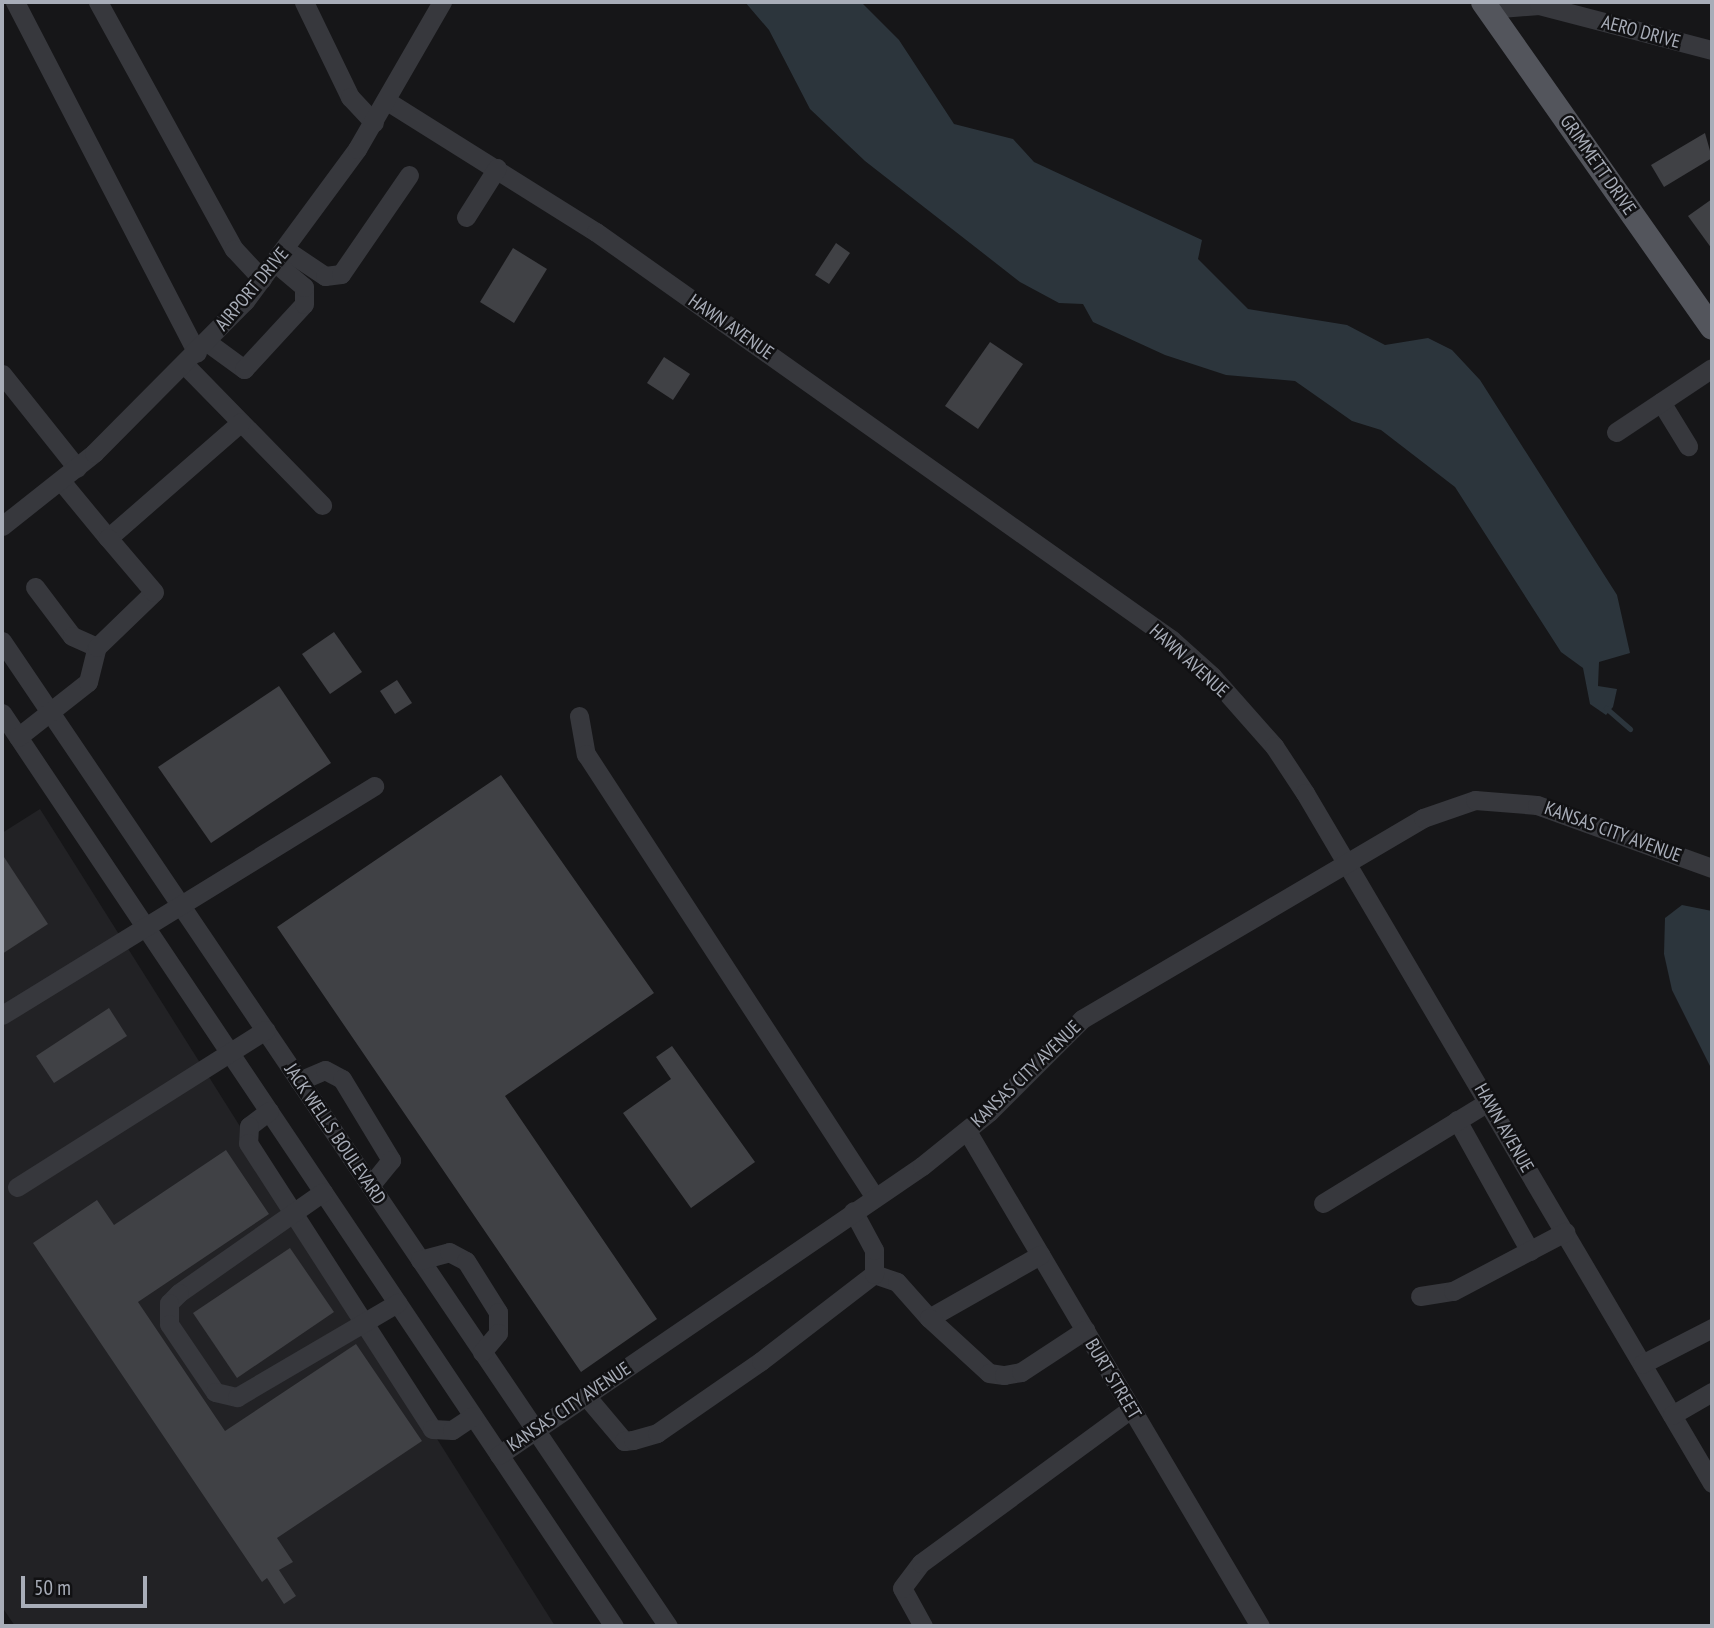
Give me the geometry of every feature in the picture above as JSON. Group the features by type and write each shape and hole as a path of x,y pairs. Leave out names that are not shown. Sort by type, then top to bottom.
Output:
{"main road":[{"name":"GRIMMETT DRIVE","path":"1486,5 1712,328"}],"street":[{"path":"15,2 196,354 241,422 322,505"},
{"path":"98,2 234,249 262,279"},
{"path":"304,2 350,97 374,123"},
{"name":"AIRPORT DRIVE","path":"2,526 77,468 196,354 262,279 374,123 442,2"},
{"name":"AERO DRIVE","path":"1486,5 1513,2 1539,5 1712,50"},
{"name":"HAWN AVENUE","path":"387,101 496,167 1172,640 1274,746 1346,861 1672,1415 1709,1472"},
{"path":"466,217 496,167"},
{"path":"280,256 325,275 341,274 409,175"},
{"path":"196,354 244,369 304,304 304,286 280,256"},
{"path":"1616,432 1712,368"},
{"path":"2,374 77,468"},
{"path":"1661,402 1688,446"},
{"path":"108,538 241,422"},
{"path":"18,737 88,682 97,647 154,592 61,481"},
{"path":"35,587 72,636 97,647"},
{"name":"JACK WELLS BOULEVARD","path":"2,641 668,1626"},
{"path":"2,713 614,1626"},
{"path":"579,716 586,754 874,1196"},
{"path":"2,1015 179,903 235,876 374,786"},
{"name":"KANSAS CITY AVENUE","path":"499,1455 967,1131 1082,1019 1423,818 1475,800 1536,805 1712,868"},
{"path":"17,1187 265,1030"},
{"path":"299,1081 325,1070 342,1079 391,1160 370,1186"},
{"path":"1323,1203 1488,1102"},
{"path":"269,1111 248,1126 246,1138 432,1429 452,1430 473,1416"},
{"path":"1457,1120 1530,1251"},
{"name":"BURT STREET","path":"967,1131 1260,1626"},
{"path":"323,1192 179,1293 169,1303 169,1324 215,1392 237,1397 397,1303"},
{"path":"586,1396 624,1441 656,1433 842,1304 874,1274 874,1250 853,1211"},
{"path":"1420,1296 1453,1291 1565,1232"},
{"path":"420,1260 449,1252 466,1261 498,1312 498,1334 482,1352"},
{"path":"929,1318 1040,1255"},
{"path":"874,1274 897,1282 929,1318 989,1373 1004,1375 1021,1372 1085,1330"},
{"path":"1642,1364 1712,1328"},
{"path":"1672,1415 1712,1392"},
{"path":"923,1626 902,1588 921,1563 1131,1409"}],"shaded area":[{"path":"745,2 861,2 899,40 954,124 1013,139 1034,162 1202,240 1198,259 1248,309 1347,325 1385,345 1428,338 1452,350 1480,380 1617,595 1630,653 1599,662 1598,686 1617,689 1613,707 1606,715 1590,704 1583,668 1561,652 1455,487 1381,430 1352,421 1295,381 1226,375 1165,355 1093,322 1083,304 1059,303 1020,282 865,161 810,109 769,30"},
{"path":"40,809 555,1626 15,1626 2,1607 2,833"},
{"path":"1682,905 1712,911 1712,1070 1672,990 1664,954 1665,918"}],"building":[{"path":"1705,133 1712,158 1664,187 1651,165"},
{"path":"1712,199 1712,249 1688,216"},
{"path":"836,243 850,253 829,284 815,275"},
{"path":"513,248 547,269 514,323 480,302"},
{"path":"990,342 1023,364 978,429 945,406"},
{"path":"664,357 690,374 673,400 647,383"},
{"path":"334,632 362,672 330,694 302,654"},
{"path":"397,680 412,703 395,714 380,691"},
{"path":"279,686 331,763 211,843 158,767"},
{"path":"501,775 654,993 505,1096 657,1319 581,1372 277,927"},
{"path":"2,854 48,924 2,954"},
{"path":"109,1008 127,1036 54,1083 36,1056"},
{"path":"672,1046 755,1162 691,1208 623,1113 671,1079 656,1057"},
{"path":"226,1150 269,1214 138,1302 225,1431 356,1344 422,1441 277,1538 293,1562 279,1570 296,1596 284,1604 267,1578 262,1582 33,1243 97,1200 114,1225"},
{"path":"290,1248 334,1312 237,1378 193,1313"}],"waterway":[{"path":"1606,708 1630,729"}]}
